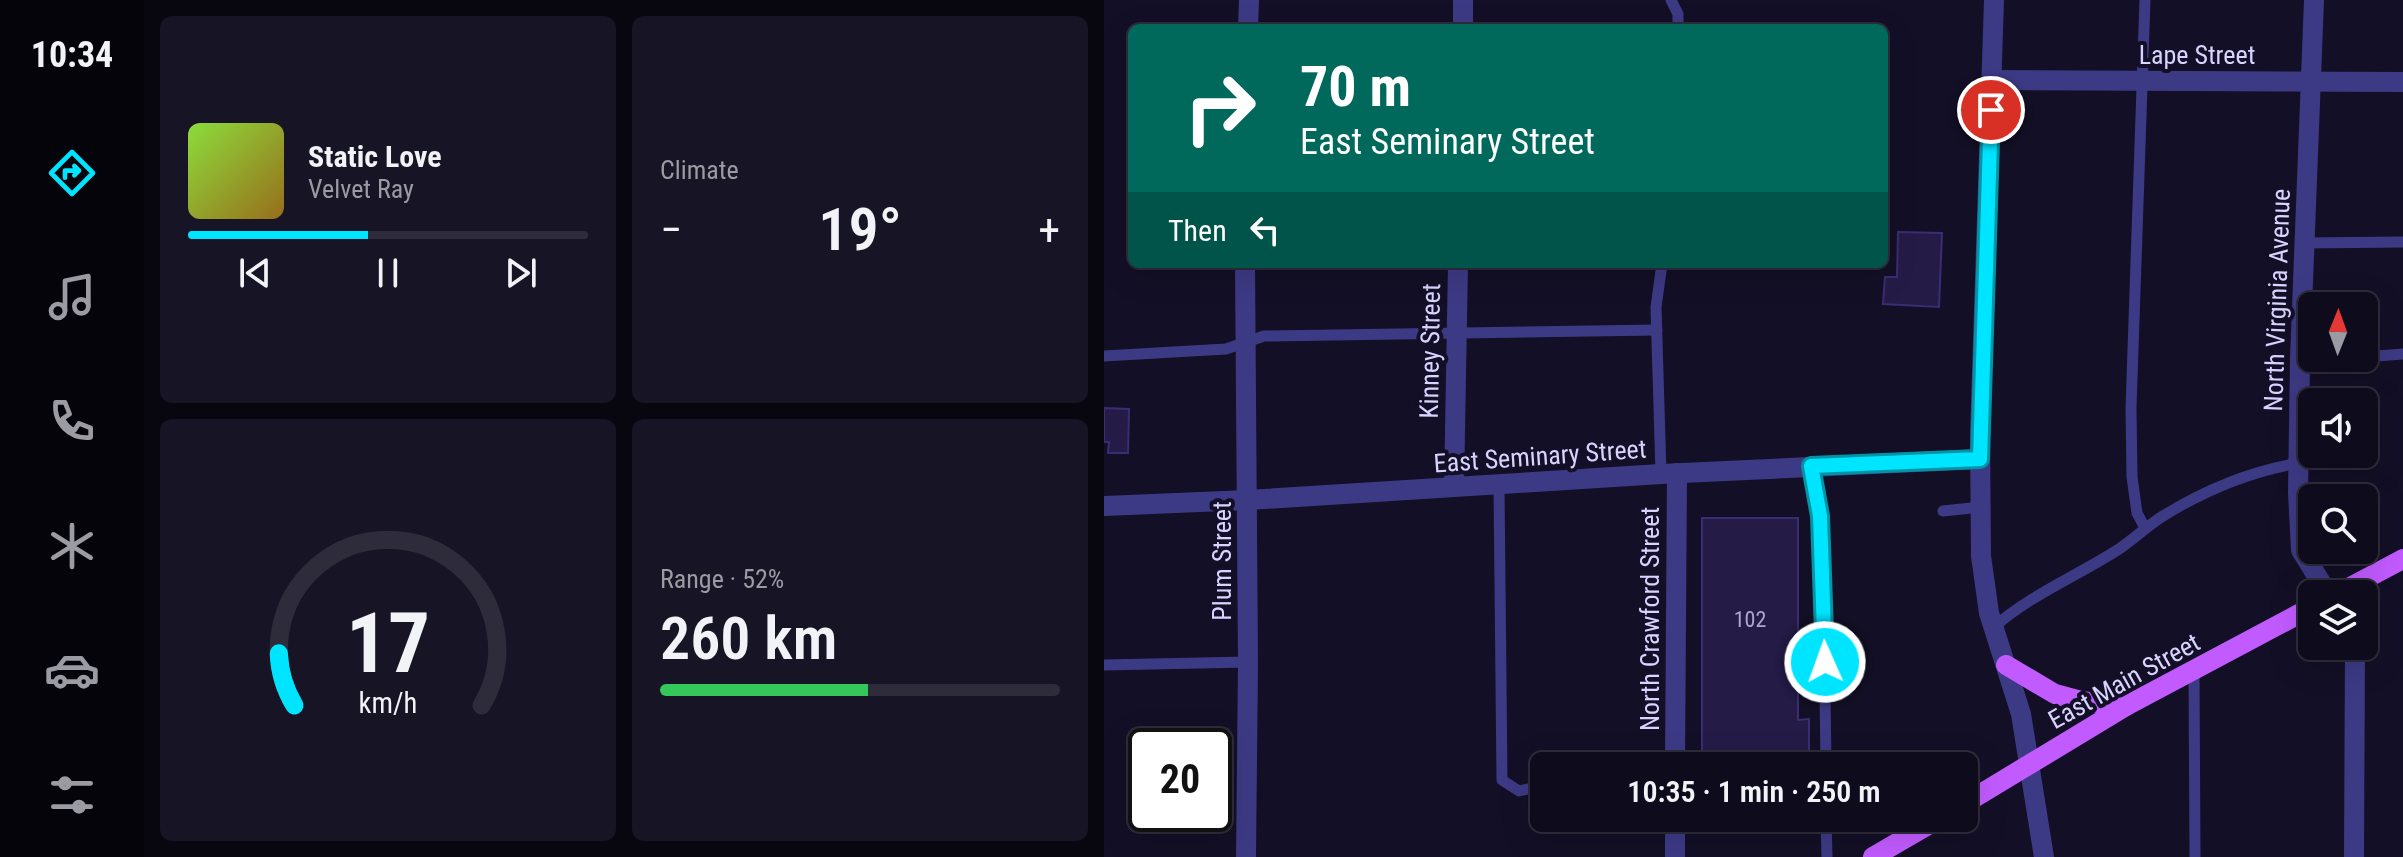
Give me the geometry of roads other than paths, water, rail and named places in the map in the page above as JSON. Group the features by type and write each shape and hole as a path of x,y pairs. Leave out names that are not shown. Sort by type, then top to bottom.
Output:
{"main road":[{"path":"2363,580 2403,559"},
{"name":"East Main Street","path":"1978,796 2126,706 2298,615"},
{"path":"2006,665 2055,694 2081,701 2126,706"},
{"path":"1886,854 1919,832"}],"street":[{"path":"1248,24 1249,0"},
{"path":"1463,0 1463,24"},
{"path":"1994,0 1980,459 1981,556 1994,627 2021,714 2044,857"},
{"name":"North Virginia Avenue","path":"2303,292 2314,0"},
{"name":"Lape Street","path":"1992,80 2403,82"},
{"name":"Plum Street","path":"1245,268 1248,500 1246,857"},
{"name":"Kinney Street","path":"1454,487 1458,268"},
{"name":"East Seminary Street","path":"1104,506 1980,459"},
{"name":"North Virginia Avenue","path":"2299,468 2301,550 2319,580"},
{"name":"North Crawford Street","path":"1669,474 1675,752"},
{"path":"2354,857 2355,660"},
{"path":"1675,832 1675,857"}],"lane":[{"path":"1447,0 1470,0"},
{"path":"1671,0 1678,14 1678,24"},
{"path":"2145,0 2131,408 2132,477 2137,513 2145,528"},
{"path":"2305,243 2403,242"},
{"path":"1661,268 1656,307 1669,474"},
{"path":"1104,356 1226,349 1264,336 1657,330"},
{"path":"2378,356 2403,354"},
{"path":"1994,627 2014,609 2119,548 2165,515 2228,482 2264,469 2298,463"},
{"path":"1811,466 1820,516 1826,752"},
{"path":"1499,485 1502,780 1519,791 1530,788"},
{"path":"1943,511 1981,507"},
{"path":"1104,665 1248,662"},
{"path":"2194,671 2195,857"},
{"path":"1826,832 1827,857"}]}
